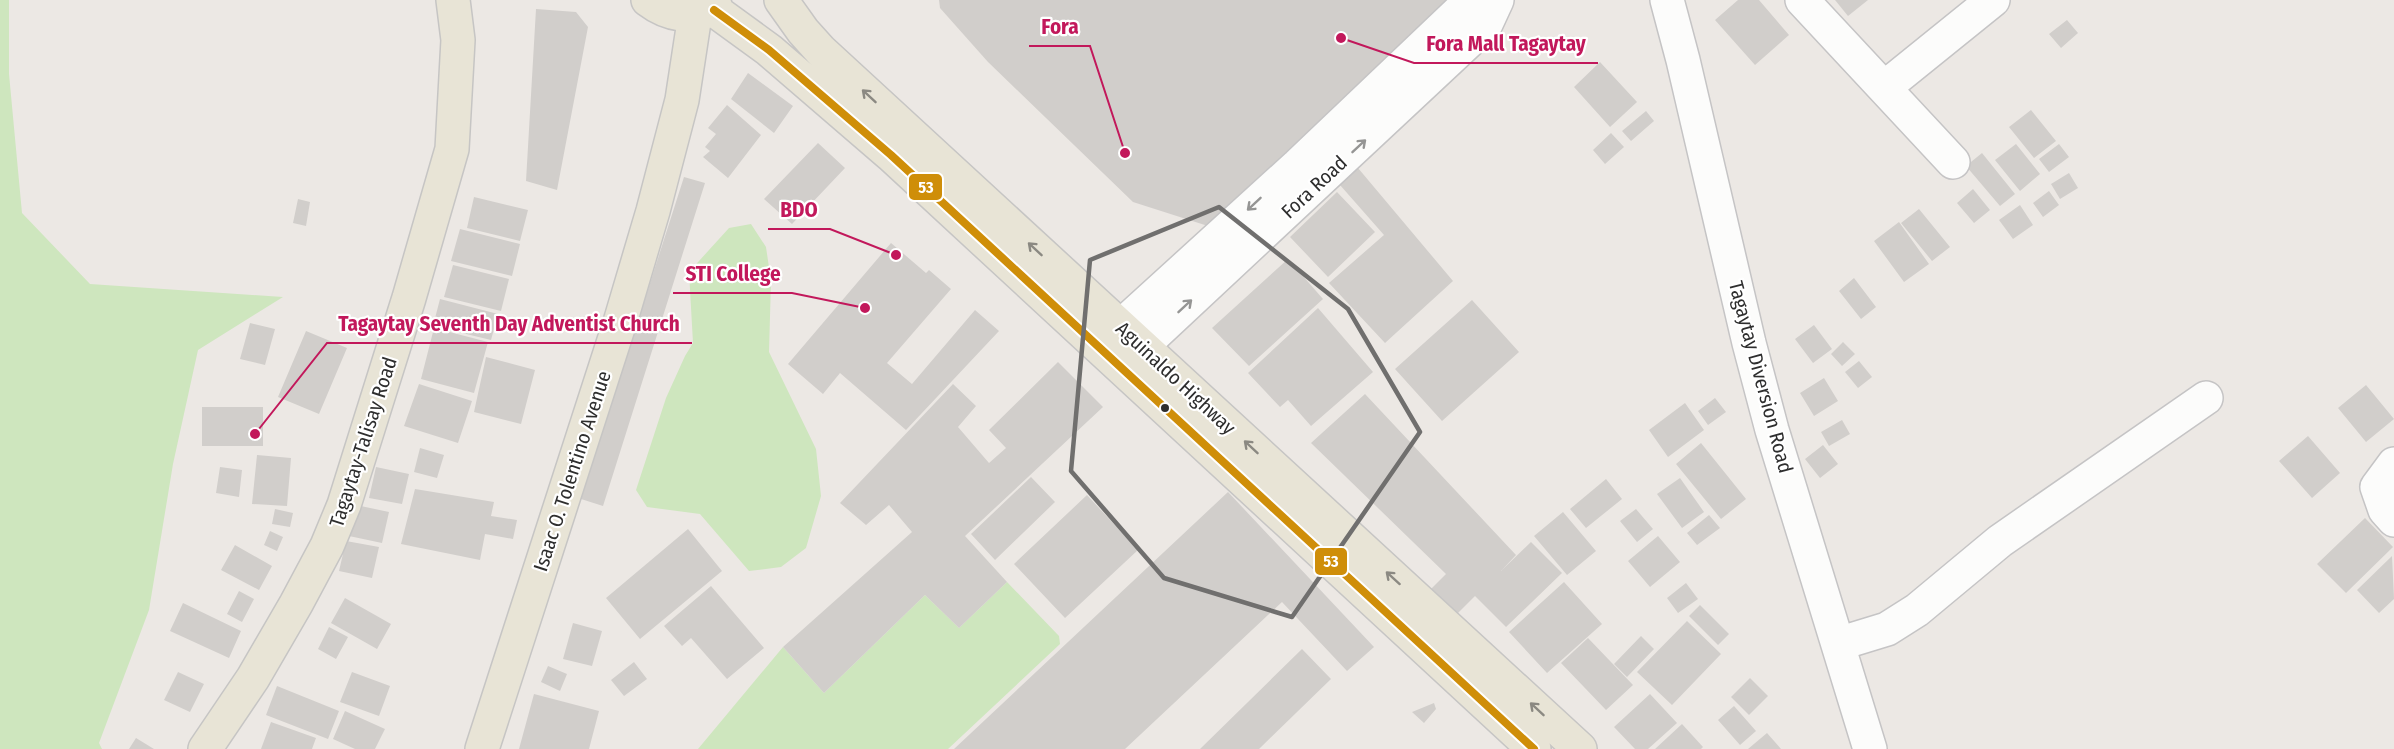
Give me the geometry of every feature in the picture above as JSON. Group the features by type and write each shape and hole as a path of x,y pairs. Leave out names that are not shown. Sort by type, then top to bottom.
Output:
{"main road":[{"name":"Tagaytay-Talisay Road","path":"205,749 253,678 296,604 327,546 344,505 402,321 452,149 458,40 453,0"},
{"path":"648,0 659,8 676,15 712,8"},
{"name":"Aguinaldo Highway","path":"781,0 803,31 821,51 1534,749"},
{"name":"Aguinaldo Highway","path":"712,8 769,50 1120,346 1580,749"},
{"name":"Isaac O. Tolentino Avenue","path":"482,749 621,318 653,212 682,100 712,8"}],"street":[{"name":"Fora Road","path":"1120,346 1289,173 1465,6 1481,0"},
{"name":"Fora Road","path":"1120,346 1485,27 1497,0"},
{"name":"Tagaytay Diversion Road","path":"1667,0 1772,430 1870,749"},
{"path":"1802,0 1953,162"},
{"path":"1884,88 1993,0"},
{"path":"1838,644 1887,629 1917,610 2000,541 2206,398"},
{"path":"2394,464 2377,487 2385,510 2394,520"}],"highlighted area":[{"path":"1219,207 1348,309 1420,432 1292,617 1164,578 1071,471 1090,260"}],"green space":[{"path":"0,0 9,0 9,74 22,213 90,284 283,297 198,350 173,464 149,610 99,743 102,749 0,749"},
{"path":"751,224 766,247 771,281 769,352 816,449 821,496 806,548 781,567 749,571 700,514 647,507 636,490 666,398 693,343 689,272 729,228"},
{"path":"1007,582 1059,636 1060,644 948,749 698,749 783,647 824,693 925,595 959,628"}],"building":[{"path":"939,0 1454,0 1208,226 1133,202 988,62 940,8"},
{"path":"1738,0 1759,0 1789,35 1755,65 1715,20"},
{"path":"1835,0 1868,0 1848,16"},
{"path":"536,9 576,12 588,27 557,190 526,181"},
{"path":"2067,20 2078,33 2061,48 2049,34"},
{"path":"1600,62 1637,102 1610,127 1574,87"},
{"path":"748,73 793,106 774,133 731,99"},
{"path":"727,105 761,135 728,178 703,157 710,151 705,147 716,134 708,128"},
{"path":"2031,110 2056,141 2034,158 2009,127"},
{"path":"1646,111 1654,121 1631,141 1622,131"},
{"path":"1611,133 1624,147 1605,164 1593,150"},
{"path":"818,143 845,168 792,224 764,199"},
{"path":"2016,144 2040,174 2020,191 1995,160"},
{"path":"2059,144 2069,157 2049,172 2039,159"},
{"path":"1982,153 2015,194 2000,206 1966,166"},
{"path":"1358,168 1453,281 1385,343 1329,283 1384,235 1340,185"},
{"path":"2069,173 2078,188 2060,199 2051,184"},
{"path":"684,177 705,183 603,506 581,499"},
{"path":"1973,189 1990,210 1974,223 1957,203"},
{"path":"2049,191 2059,205 2043,217 2033,203"},
{"path":"1337,192 1375,232 1328,277 1290,237"},
{"path":"474,197 528,210 520,241 467,228"},
{"path":"298,199 310,202 306,226 293,223"},
{"path":"2020,205 2033,225 2013,239 1999,220"},
{"path":"1919,209 1950,247 1932,261 1901,223"},
{"path":"1899,222 1929,264 1904,282 1874,241"},
{"path":"460,229 520,244 512,276 451,261"},
{"path":"891,243 926,273 929,270 951,289 887,363 912,384 975,310 999,331 906,430 840,373 823,394 788,364"},
{"path":"1288,259 1323,299 1249,366 1212,328"},
{"path":"453,265 509,279 501,311 444,297"},
{"path":"1854,278 1876,307 1861,319 1839,291"},
{"path":"440,299 498,314 491,340 433,326"},
{"path":"1472,300 1519,352 1442,421 1395,369"},
{"path":"1318,308 1373,372 1311,426 1288,400 1280,407 1248,373"},
{"path":"250,323 275,329 265,365 240,359"},
{"path":"1814,325 1832,349 1813,363 1795,339"},
{"path":"434,328 488,342 474,393 421,379"},
{"path":"306,331 347,348 319,414 278,397"},
{"path":"1843,342 1855,354 1842,366 1831,354"},
{"path":"486,357 535,370 521,424 474,412"},
{"path":"1859,361 1872,377 1858,388 1845,372"},
{"path":"1058,362 1103,407 965,536 1007,582 959,628 925,595 824,693 783,647 912,532 889,505 866,525 840,503 953,384 976,406 958,427 989,463 1006,448 989,430"},
{"path":"1824,378 1838,401 1814,416 1800,393"},
{"path":"419,384 472,401 458,443 404,426"},
{"path":"2366,385 2394,419 2366,442 2338,408"},
{"path":"1365,394 1516,555 1501,571 1531,542 1562,573 1506,627 1475,596 1454,617 1429,591 1446,574 1311,443"},
{"path":"1715,398 1726,412 1708,425 1698,411"},
{"path":"1685,403 1704,430 1668,457 1649,430"},
{"path":"202,407 263,407 263,446 202,446"},
{"path":"1842,420 1850,434 1829,446 1821,432"},
{"path":"2308,436 2340,473 2312,498 2279,461"},
{"path":"1701,443 1746,499 1721,519 1676,464"},
{"path":"1823,445 1838,464 1820,478 1805,459"},
{"path":"420,448 444,455 437,478 414,472"},
{"path":"257,455 291,458 287,506 252,504"},
{"path":"220,467 242,470 239,497 216,493"},
{"path":"376,467 409,474 402,504 369,498"},
{"path":"1031,477 1055,502 995,560 971,534"},
{"path":"1680,478 1704,512 1682,528 1657,494"},
{"path":"1606,479 1622,499 1586,528 1570,509"},
{"path":"415,489 494,502 491,516 517,520 513,539 485,534 480,560 401,544"},
{"path":"1228,492 1374,647 1347,671 1282,602 1125,749 954,749"},
{"path":"1087,495 1138,550 1065,618 1014,564"},
{"path":"356,505 389,512 382,543 349,536"},
{"path":"275,509 293,513 290,527 272,524"},
{"path":"1636,509 1653,529 1637,542 1620,521"},
{"path":"1563,512 1596,551 1567,575 1534,536"},
{"path":"1709,515 1720,528 1697,545 1687,533"},
{"path":"2365,518 2393,547 2346,593 2317,564"},
{"path":"688,529 722,571 640,639 606,598"},
{"path":"270,531 283,537 277,551 264,545"},
{"path":"1658,536 1680,562 1650,587 1628,561"},
{"path":"346,541 379,547 372,578 339,571"},
{"path":"235,545 272,566 259,590 221,570"},
{"path":"2392,556 2394,599 2379,613 2357,590"},
{"path":"1564,582 1602,624 1547,673 1509,632"},
{"path":"1686,583 1698,599 1678,613 1667,598"},
{"path":"711,586 764,648 727,679 691,638 682,646 664,626"},
{"path":"239,591 254,599 242,622 227,614"},
{"path":"345,598 391,624 377,649 331,623"},
{"path":"183,603 241,631 229,658 170,631"},
{"path":"1700,605 1729,634 1718,645 1689,616"},
{"path":"1687,621 1721,654 1672,705 1637,672"},
{"path":"573,623 602,631 592,666 563,659"},
{"path":"329,627 348,637 336,659 318,649"},
{"path":"1641,636 1654,649 1627,677 1614,664"},
{"path":"1588,638 1633,685 1606,710 1561,663"},
{"path":"1302,649 1331,679 1259,749 1200,749"},
{"path":"634,662 647,679 624,696 611,680"},
{"path":"548,666 567,674 560,691 541,682"},
{"path":"178,672 204,684 190,712 164,700"},
{"path":"352,672 390,686 379,716 340,702"},
{"path":"1750,678 1768,696 1749,715 1731,697"},
{"path":"277,686 339,711 328,739 266,715"},
{"path":"534,694 599,711 589,749 519,749"},
{"path":"1650,694 1677,723 1648,749 1635,749 1614,727"},
{"path":"1434,703 1436,709 1424,723 1412,712"},
{"path":"1734,706 1756,731 1740,745 1718,720"},
{"path":"345,711 385,729 375,749 355,749 333,739"},
{"path":"271,722 316,738 312,749 261,749"},
{"path":"1682,724 1703,747 1701,749 1655,749"},
{"path":"1767,733 1781,749 1748,749"},
{"path":"136,738 154,749 129,749"}],"transit line":[{"name":"53","path":"714,10 769,50 891,155 1534,749"}],"place":[{"name":"Fora Mall Tagaytay","path":"1341,38"},
{"name":"Fora","path":"1125,153"},
{"name":"BDO","path":"896,255"},
{"name":"STI College","path":"865,308"},
{"name":"Tagaytay Seventh Day Adventist Church","path":"255,434"}]}
